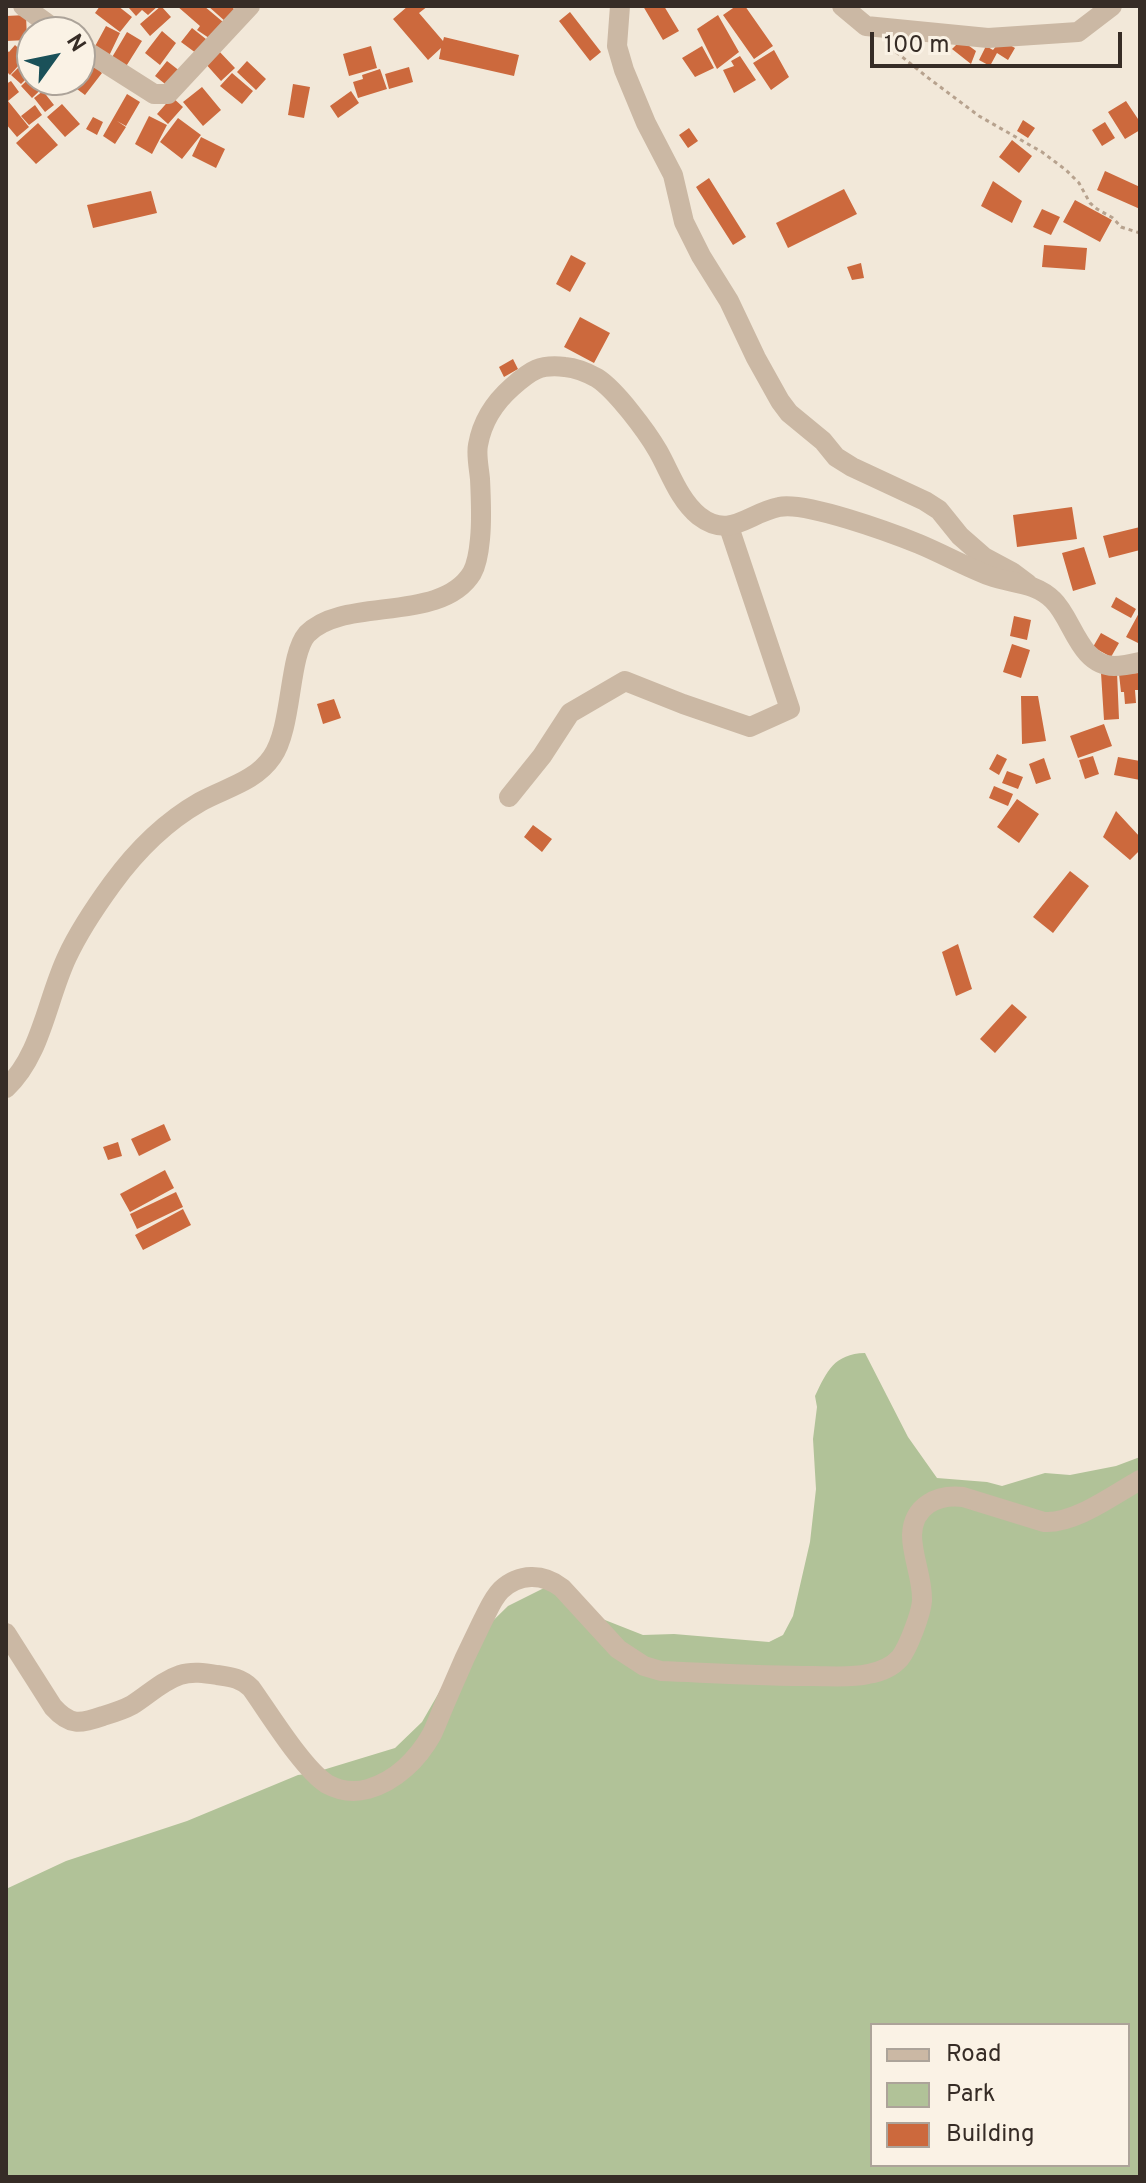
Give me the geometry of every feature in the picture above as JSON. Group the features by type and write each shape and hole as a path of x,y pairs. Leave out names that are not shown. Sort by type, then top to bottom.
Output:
{"street":[{"path":"96,57 154,94 168,94 250,6"},
{"path":"620,6 617,46 624,70 646,123 673,175 684,222 729,301 756,358 789,413 823,441 836,457 939,510 960,536 984,557 1055,601 1078,642 1096,659 1114,666 1140,662"},
{"path":"842,6 866,26 988,38 1078,32 1112,6"},
{"path":"6,1088 22,1069 36,1040 68,954 113,884 143,846 197,804 248,780 262,770 275,753 289,707 303,638 318,625 338,618 439,599 461,586 474,570 481,525 477,447 488,415 499,399 530,372 544,365 573,368 598,379 616,395 655,445 690,507 715,525 729,527 778,507 793,506 820,511 916,543 1013,584 1028,584"},
{"path":"509,797 542,756 570,713 625,681 750,727 790,709 729,527"},
{"path":"6,1633 53,1707 70,1721 87,1722 119,1711 168,1680 185,1673 232,1677 251,1688 313,1773 343,1790 361,1791 395,1776 423,1746 432,1733 494,1599 514,1581 529,1576 553,1582 618,1649 644,1666 661,1671 781,1676 865,1675 897,1661 904,1652 921,1609 912,1535 915,1520 930,1502 951,1495 963,1497 1055,1523 1076,1516 1140,1480"}],"path":[{"path":"890,46 979,116 1042,152 1066,170 1079,183 1090,203 1121,227 1140,233"}],"green space":[{"path":"865,1353 908,1437 937,1478 1002,1486 1045,1473 1070,1475 1116,1466 1140,1457 1140,2177 6,2177 6,1889 66,1861 187,1821 298,1775 395,1748 422,1722 464,1649 508,1606 548,1586 577,1609 643,1635 674,1634 769,1642 783,1635 793,1616 810,1542 816,1489 813,1439 817,1407 815,1396 833,1366 846,1357"}],"building":[{"path":"100,6 118,6 132,17 120,32 95,13"},
{"path":"158,6 148,15 142,10 136,16 129,8"},
{"path":"161,6 171,17 150,36 140,24"},
{"path":"177,6 204,6 223,22 209,38 197,30 200,26"},
{"path":"208,6 231,6 236,11 226,22"},
{"path":"408,6 428,6 419,13 443,41 444,37 519,55 514,76 439,59 441,48 428,60 393,19"},
{"path":"643,6 664,6 679,31 663,40"},
{"path":"736,6 745,6 773,46 754,59 723,15"},
{"path":"570,12 601,52 590,61 559,21"},
{"path":"26,15 16,16 16,41 6,41 6,16"},
{"path":"718,15 739,52 717,69 697,29"},
{"path":"106,26 120,33 108,58 96,52 96,44"},
{"path":"192,28 211,43 200,56 181,42"},
{"path":"162,31 176,43 160,65 145,53"},
{"path":"127,32 142,41 125,68 111,59"},
{"path":"961,40 976,51 971,64 952,49"},
{"path":"1001,40 1015,48 1008,60 997,53 990,66 979,60 986,46 993,50"},
{"path":"16,46 16,68 10,75 6,71 6,50 9,52"},
{"path":"371,46 377,68 349,76 343,54"},
{"path":"702,46 714,68 695,77 682,58"},
{"path":"217,49 235,68 221,81 204,62"},
{"path":"774,50 789,77 771,90 753,63"},
{"path":"740,56 756,80 734,93 723,70 734,66 731,61"},
{"path":"167,61 181,72 169,87 155,76"},
{"path":"247,61 266,79 256,90 237,72"},
{"path":"409,67 413,82 389,89 385,74"},
{"path":"380,69 387,89 358,98 353,82 363,79 362,75"},
{"path":"232,73 253,91 242,104 220,86"},
{"path":"11,81 16,88 16,94 8,101 29,127 17,137 6,124 6,84"},
{"path":"293,84 310,87 304,118 288,115"},
{"path":"202,87 221,110 203,126 183,102"},
{"path":"351,91 359,103 338,118 330,106"},
{"path":"127,94 140,102 126,126 117,121 126,127 115,144 103,136"},
{"path":"47,96 54,105 45,112 34,98"},
{"path":"172,97 183,107 168,124 157,114"},
{"path":"1126,101 1140,122 1140,130 1125,139 1108,112"},
{"path":"62,104 80,124 65,137 47,117"},
{"path":"35,105 42,115 29,125 21,116"},
{"path":"149,116 167,125 152,154 135,144"},
{"path":"93,117 103,122 97,135 86,129"},
{"path":"178,118 201,135 182,159 160,142"},
{"path":"1023,120 1035,128 1028,138 1017,131"},
{"path":"1105,122 1115,138 1102,146 1092,130"},
{"path":"38,123 58,145 36,164 16,143"},
{"path":"689,128 698,141 688,148 679,135"},
{"path":"201,137 225,149 216,168 192,156"},
{"path":"1012,140 1032,156 1019,173 999,157"},
{"path":"1105,171 1140,187 1140,209 1097,190"},
{"path":"709,178 746,237 733,245 696,187"},
{"path":"993,181 1022,201 1012,223 981,206"},
{"path":"844,189 857,214 788,248 776,223"},
{"path":"151,191 157,213 93,228 87,205"},
{"path":"1075,200 1112,220 1100,242 1063,222"},
{"path":"1042,209 1060,217 1051,235 1033,227"},
{"path":"1044,245 1087,248 1085,270 1042,267"},
{"path":"571,255 586,263 570,292 556,284"},
{"path":"861,263 864,278 852,280 847,267"},
{"path":"580,317 610,333 594,363 564,347"},
{"path":"513,359 518,369 504,377 499,367"},
{"path":"1072,507 1077,539 1017,547 1013,515"},
{"path":"1140,527 1140,550 1109,558 1103,536"},
{"path":"1084,547 1096,584 1073,591 1062,553"},
{"path":"1116,597 1136,609 1131,618 1111,607"},
{"path":"1140,611 1140,644 1126,637"},
{"path":"1014,616 1031,620 1027,640 1010,636"},
{"path":"1101,633 1119,643 1111,657 1093,647"},
{"path":"1012,644 1030,650 1021,678 1003,672"},
{"path":"1117,672 1119,719 1104,720 1101,673"},
{"path":"1140,673 1140,690 1135,690 1136,703 1125,704 1119,674"},
{"path":"1021,696 1038,696 1046,741 1022,744"},
{"path":"334,699 341,718 323,724 317,704"},
{"path":"1104,724 1112,746 1078,758 1070,736"},
{"path":"997,754 1007,759 999,775 989,769"},
{"path":"1093,756 1099,774 1085,779 1079,760"},
{"path":"1118,757 1140,761 1140,780 1114,775"},
{"path":"1044,758 1051,779 1036,784 1029,764"},
{"path":"1007,771 1023,777 1018,789 1002,783"},
{"path":"994,786 1013,794 1008,806 989,798"},
{"path":"1017,799 1039,814 1019,843 997,827"},
{"path":"1116,811 1140,837 1140,850 1130,860 1103,837"},
{"path":"533,825 552,839 542,852 524,837"},
{"path":"1070,871 1089,886 1053,933 1033,917"},
{"path":"958,944 972,989 956,996 942,952"},
{"path":"1012,1004 1027,1017 995,1053 980,1039"},
{"path":"164,1124 171,1140 139,1156 131,1139"},
{"path":"118,1142 122,1156 108,1160 103,1147"},
{"path":"165,1170 174,1188 130,1212 120,1194"},
{"path":"176,1192 183,1207 137,1229 130,1214"},
{"path":"183,1209 191,1225 143,1250 135,1235"}]}
